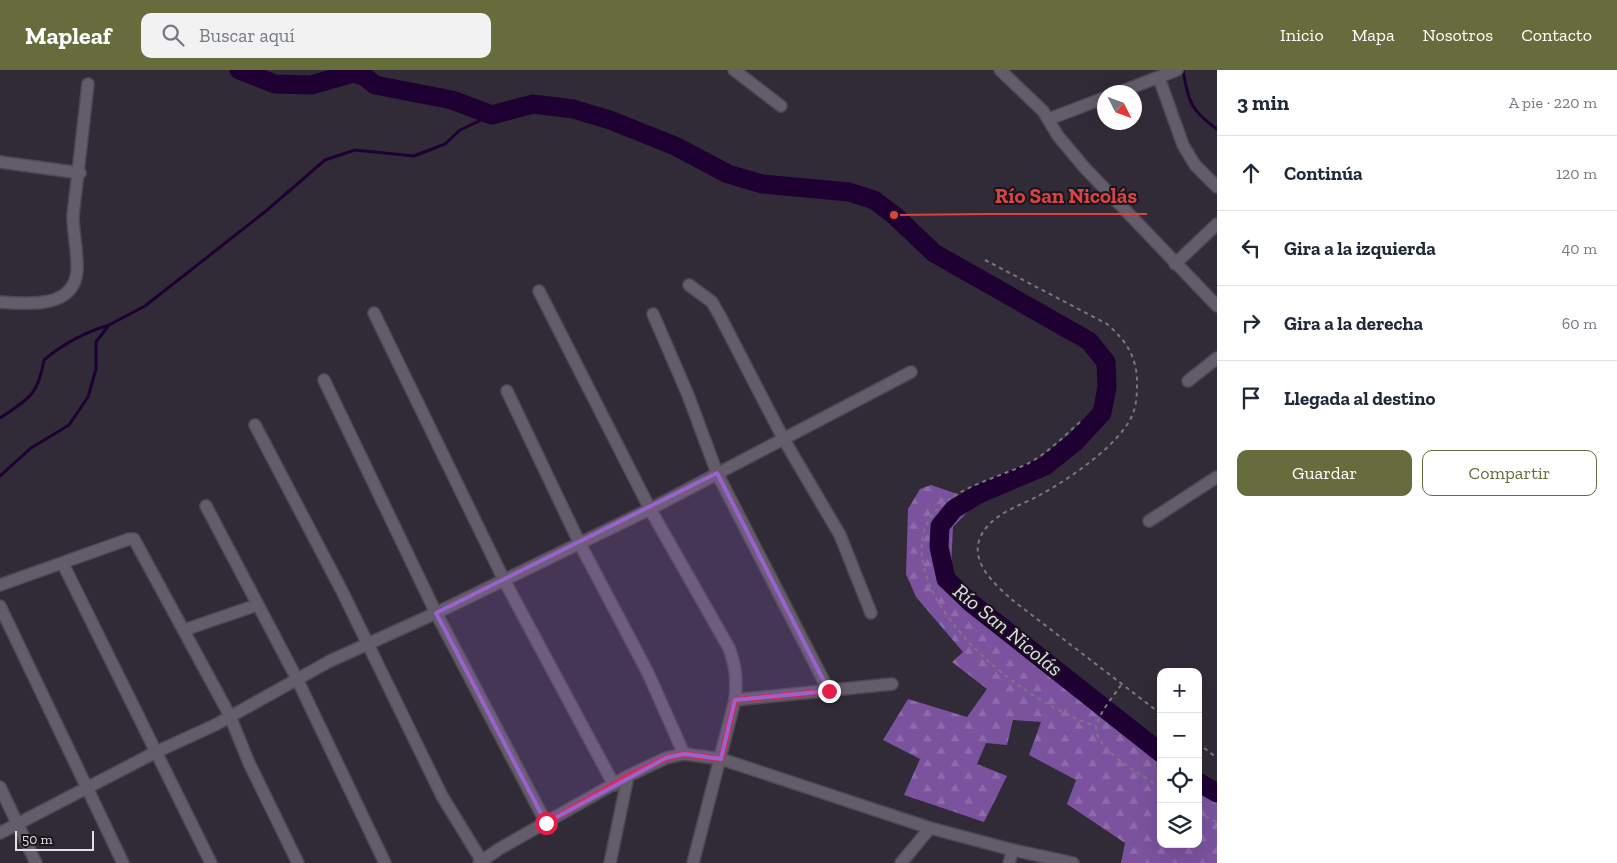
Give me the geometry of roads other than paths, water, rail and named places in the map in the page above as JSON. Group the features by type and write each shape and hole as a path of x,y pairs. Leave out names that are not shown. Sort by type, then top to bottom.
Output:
{"street":[{"path":"734,70 781,106"},
{"path":"1000,70 1050,119 1058,136 1076,157 1175,264 1217,306"},
{"path":"1140,85 1177,70"},
{"path":"1159,78 1183,145 1195,165 1217,187"},
{"path":"0,302 27,304 55,300 68,292 75,283 77,269 73,216 80,173 81,145 86,121 88,84"},
{"path":"1050,119 1097,101"},
{"path":"0,162 80,173"},
{"path":"1175,264 1217,224"},
{"path":"689,285 712,302 715,307 783,438 840,535 871,613"},
{"path":"539,291 650,509 729,648 737,678 735,700 693,863"},
{"path":"374,313 504,580 614,785"},
{"path":"653,314 691,403 717,473 829,691"},
{"path":"1188,380 1217,358"},
{"path":"0,833 230,716 366,644 436,613 650,509 911,372"},
{"path":"324,380 436,613 546,823"},
{"path":"507,391 580,544 648,674 684,754"},
{"path":"255,425 342,592 442,796 481,863 628,776 666,758 684,754 721,759 930,828 1013,850 1073,863"},
{"path":"1149,521 1217,477"},
{"path":"206,506 256,605 297,679 386,863"},
{"path":"0,586 129,538 134,539 230,716 249,763 298,863"},
{"path":"63,564 211,863"},
{"path":"184,630 256,605"},
{"path":"0,606 123,863"},
{"path":"735,700 892,684"},
{"path":"610,863 628,776"},
{"path":"0,787 36,863"},
{"path":"901,863 930,828"},
{"path":"1009,863 1013,850"}],"waterway":[{"name":"Río San Nicolás","path":"239,70 275,84 311,85 353,73 364,76 375,85 452,100 492,115 533,104 573,109 610,120 675,146 728,174 762,184 849,192 874,200 894,215 934,253 1089,341 1106,362 1107,387 1102,413 1075,442 1045,466 979,494 954,509 940,526 939,547 946,579 970,602 1157,750"},
{"path":"1183,70 1189,98 1196,111 1217,129"},
{"path":"0,476 31,448 69,425 88,397 96,369 96,342 109,325 145,306 266,211 325,160 355,150 414,156 445,144 460,130 492,115"},
{"path":"0,418 25,401 35,389 39,382 44,360 74,339 109,325"},
{"name":"Río San Nicolás","path":"1202,784 1217,793"}],"place":[{"name":"Río San Nicolás","path":"894,215"}]}
